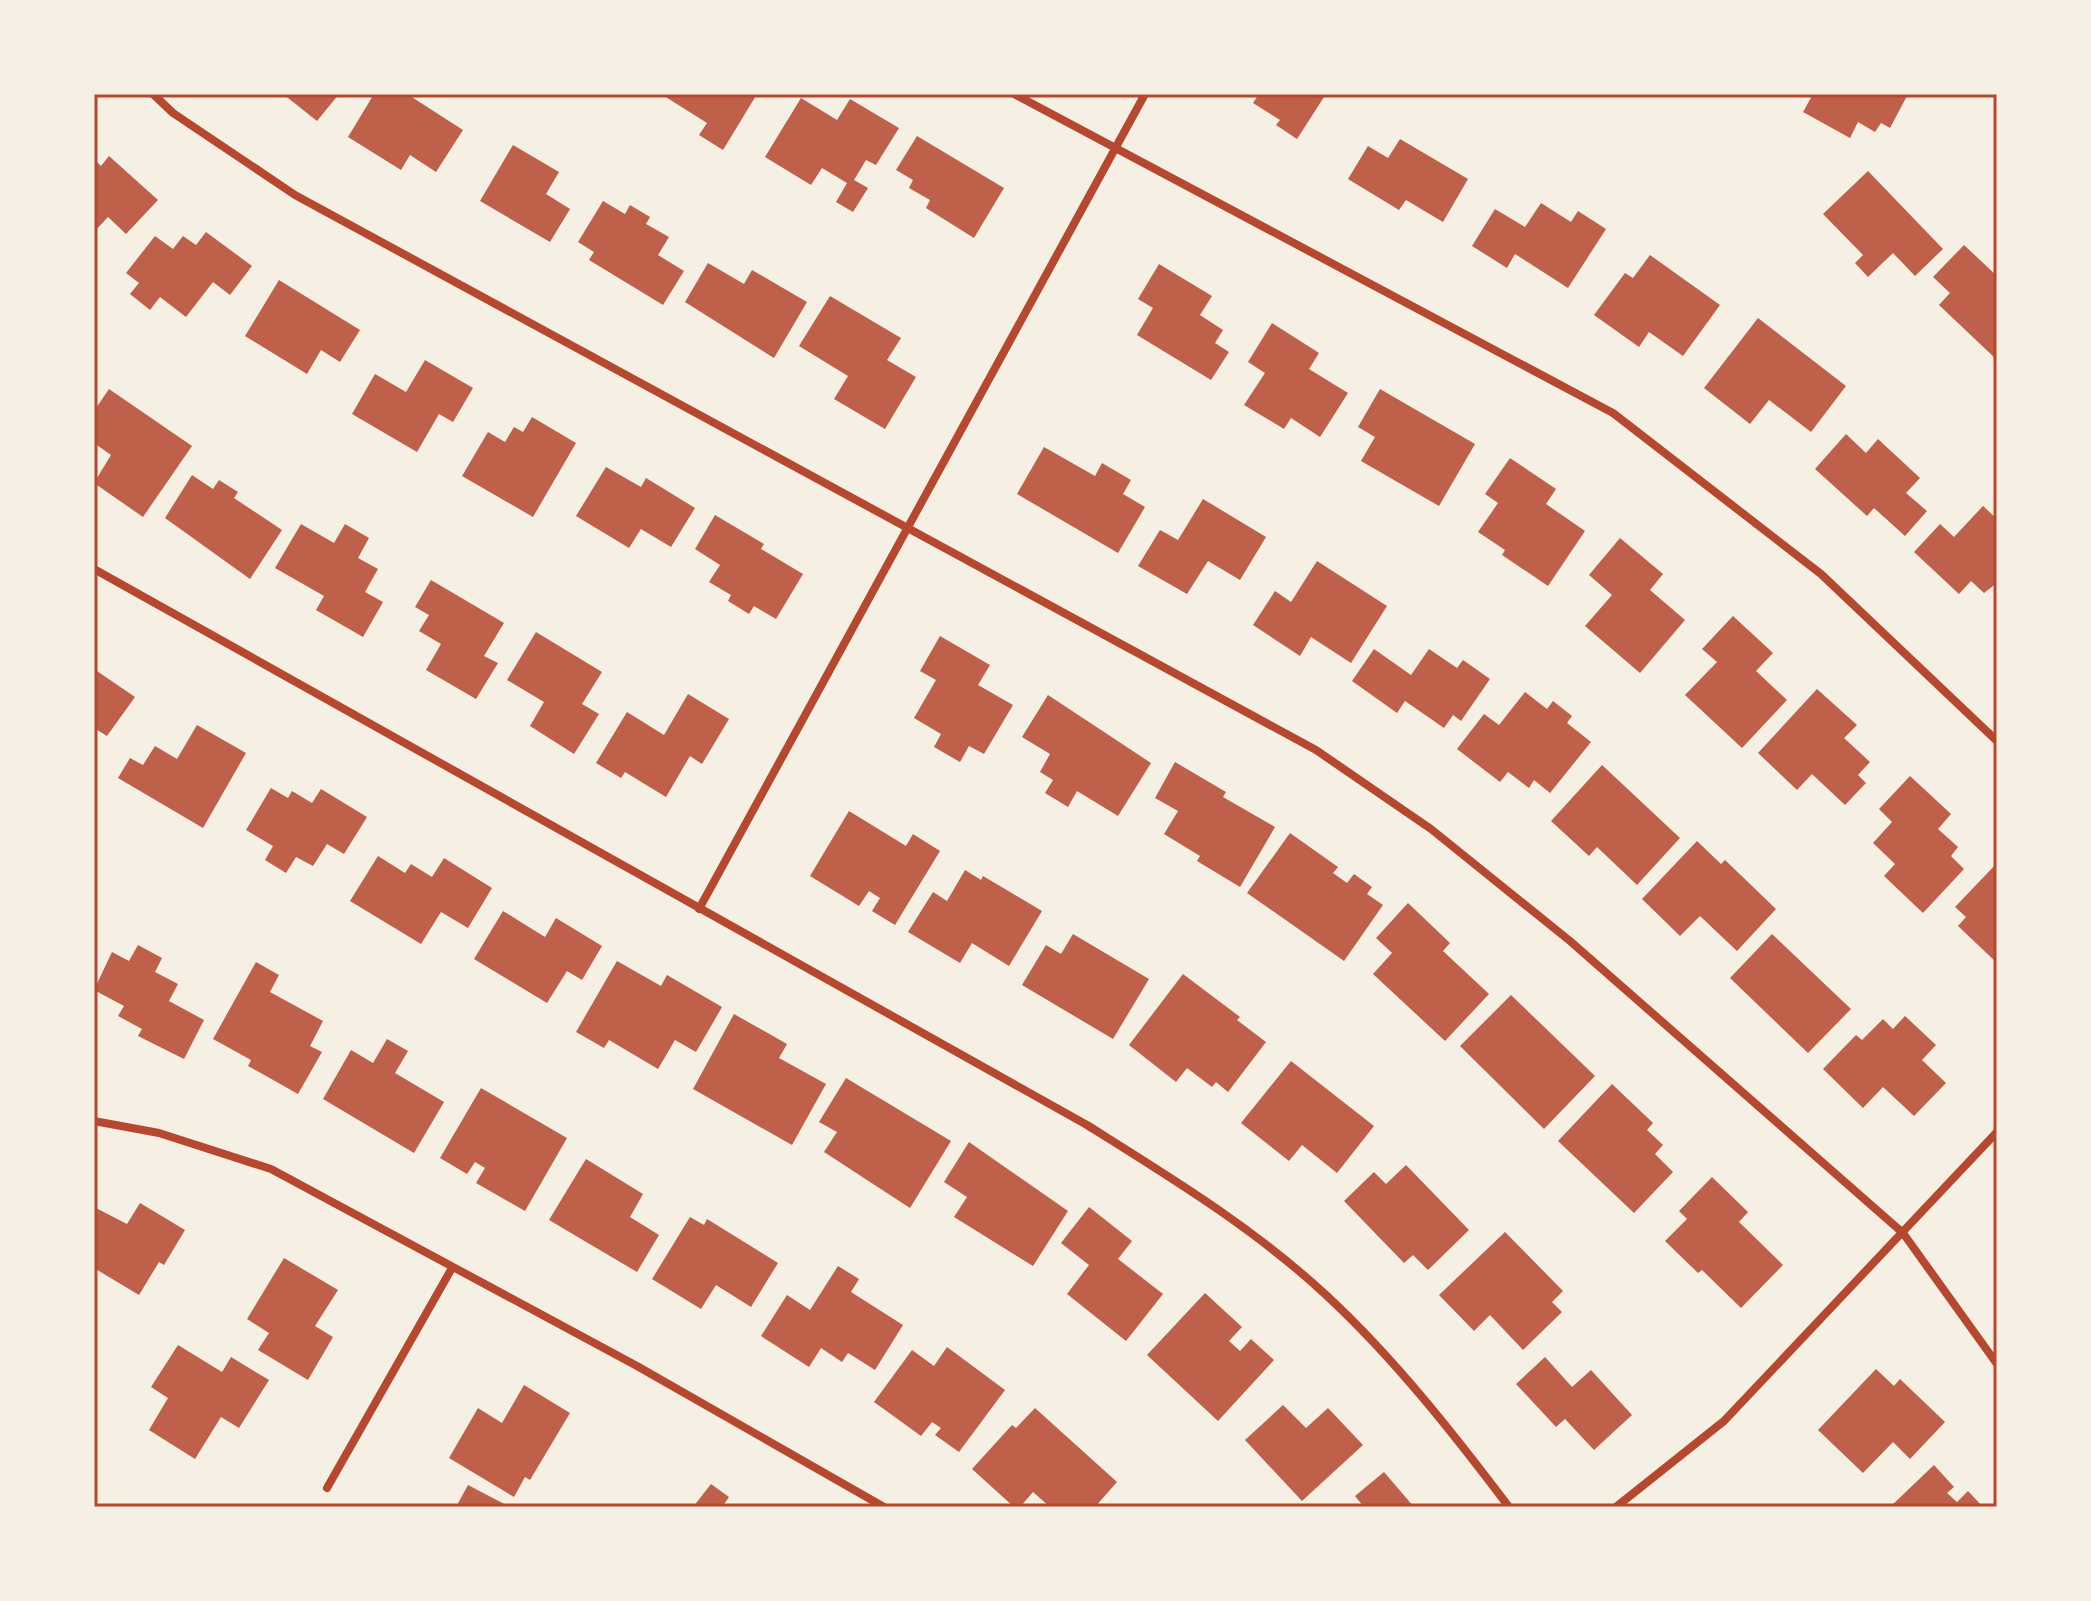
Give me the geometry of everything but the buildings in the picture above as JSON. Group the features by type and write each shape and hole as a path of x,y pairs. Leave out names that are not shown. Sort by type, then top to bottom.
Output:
{"street":[{"path":"153,94 173,113 295,195 1316,750 1431,829 1570,941 1903,1233 1997,1364"},
{"path":"1014,94 1613,413 1821,574 1997,741"},
{"path":"699,909 1145,94"},
{"path":"94,569 1087,1125 1209,1201 1326,1295 1439,1415 1509,1507"},
{"path":"94,1121 159,1133 271,1169 637,1366 884,1507"},
{"path":"1616,1507 1724,1421 1997,1132"},
{"path":"327,1488 452,1268"}]}
